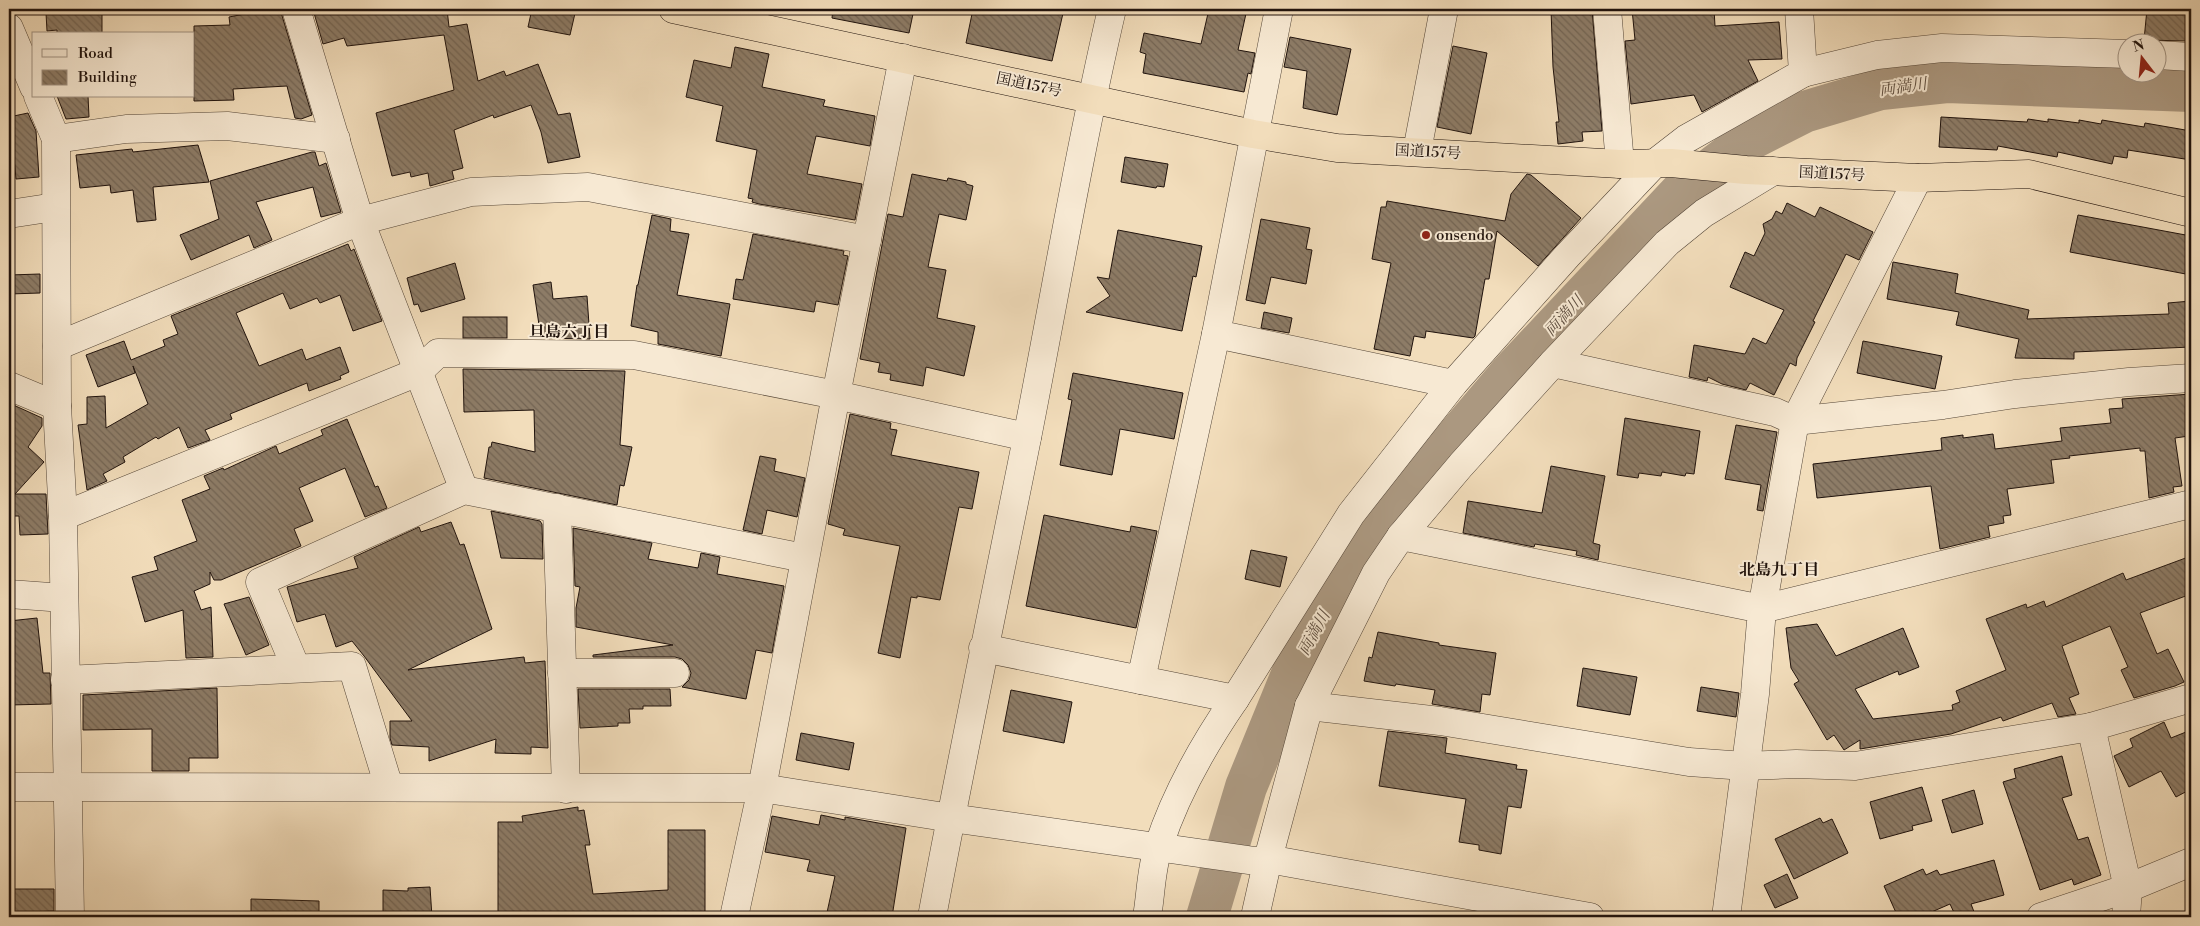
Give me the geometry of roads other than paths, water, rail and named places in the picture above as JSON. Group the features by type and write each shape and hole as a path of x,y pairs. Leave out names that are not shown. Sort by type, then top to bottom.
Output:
{"highway":[{"name":"国道157号","path":"673,9 1254,134 1337,148 1417,151 1620,164 1663,163 1918,178 2029,174 2191,213"}],"street":[{"path":"296,9 360,221 464,490"},
{"path":"932,917 983,648 1027,437 1092,98 1112,9"},
{"path":"1141,680 1216,334 1278,9"},
{"path":"1417,151 1444,9"},
{"path":"1607,9 1620,164"},
{"path":"1799,9 1802,73"},
{"path":"9,28 32,82"},
{"path":"1147,917 1158,847 1174,807 1209,736 1235,699 1351,514 1453,384 1567,256 1663,163 1686,138 1802,73 1877,55 1942,48 2118,54"},
{"path":"2168,56 2191,57"},
{"path":"734,917 762,788 804,558 903,58"},
{"path":"39,98 56,139 57,406 63,516 70,917"},
{"path":"56,139 126,129 227,126 336,139"},
{"path":"1255,917 1261,860 1310,706 1376,573 1401,536 1552,363 1667,243 1760,170"},
{"path":"1726,917 1754,694 1762,609 1795,421 1918,178"},
{"path":"57,346 360,221 471,192 588,188 867,240"},
{"path":"9,214 55,207"},
{"path":"1216,334 1453,384"},
{"path":"63,516 418,372 438,353 634,355 836,395 1027,437"},
{"path":"1552,363 1775,412 1795,421 1943,405 2015,394 2129,382 2191,378"},
{"path":"9,386 57,406"},
{"path":"296,668 260,582 464,490 804,558"},
{"path":"1401,536 1762,609 2191,504"},
{"path":"557,508 566,789"},
{"path":"9,594 64,598"},
{"path":"983,648 1235,699"},
{"path":"65,680 352,666 389,787"},
{"path":"562,673 675,673"},
{"path":"1310,706 1440,721 1656,758 1745,766 1796,764 1855,766 2091,727 2191,698"},
{"path":"2091,727 2128,888 2126,917"},
{"path":"9,788 762,788 951,818 1261,860 1590,917"},
{"path":"2041,917 2128,888 2191,862"}],"waterway":[{"name":"両満川","path":"1207,917 1246,787 1295,667 1341,586 1389,516 1509,375 1683,190 1749,140 1804,112 1881,89 1947,82 2191,91"}],"place":[{"name":"onsendo","path":"1426,235"}],"district":[{"name":"旦島六丁目","path":"569,332"},
{"name":"北島九丁目","path":"1779,570"}]}
